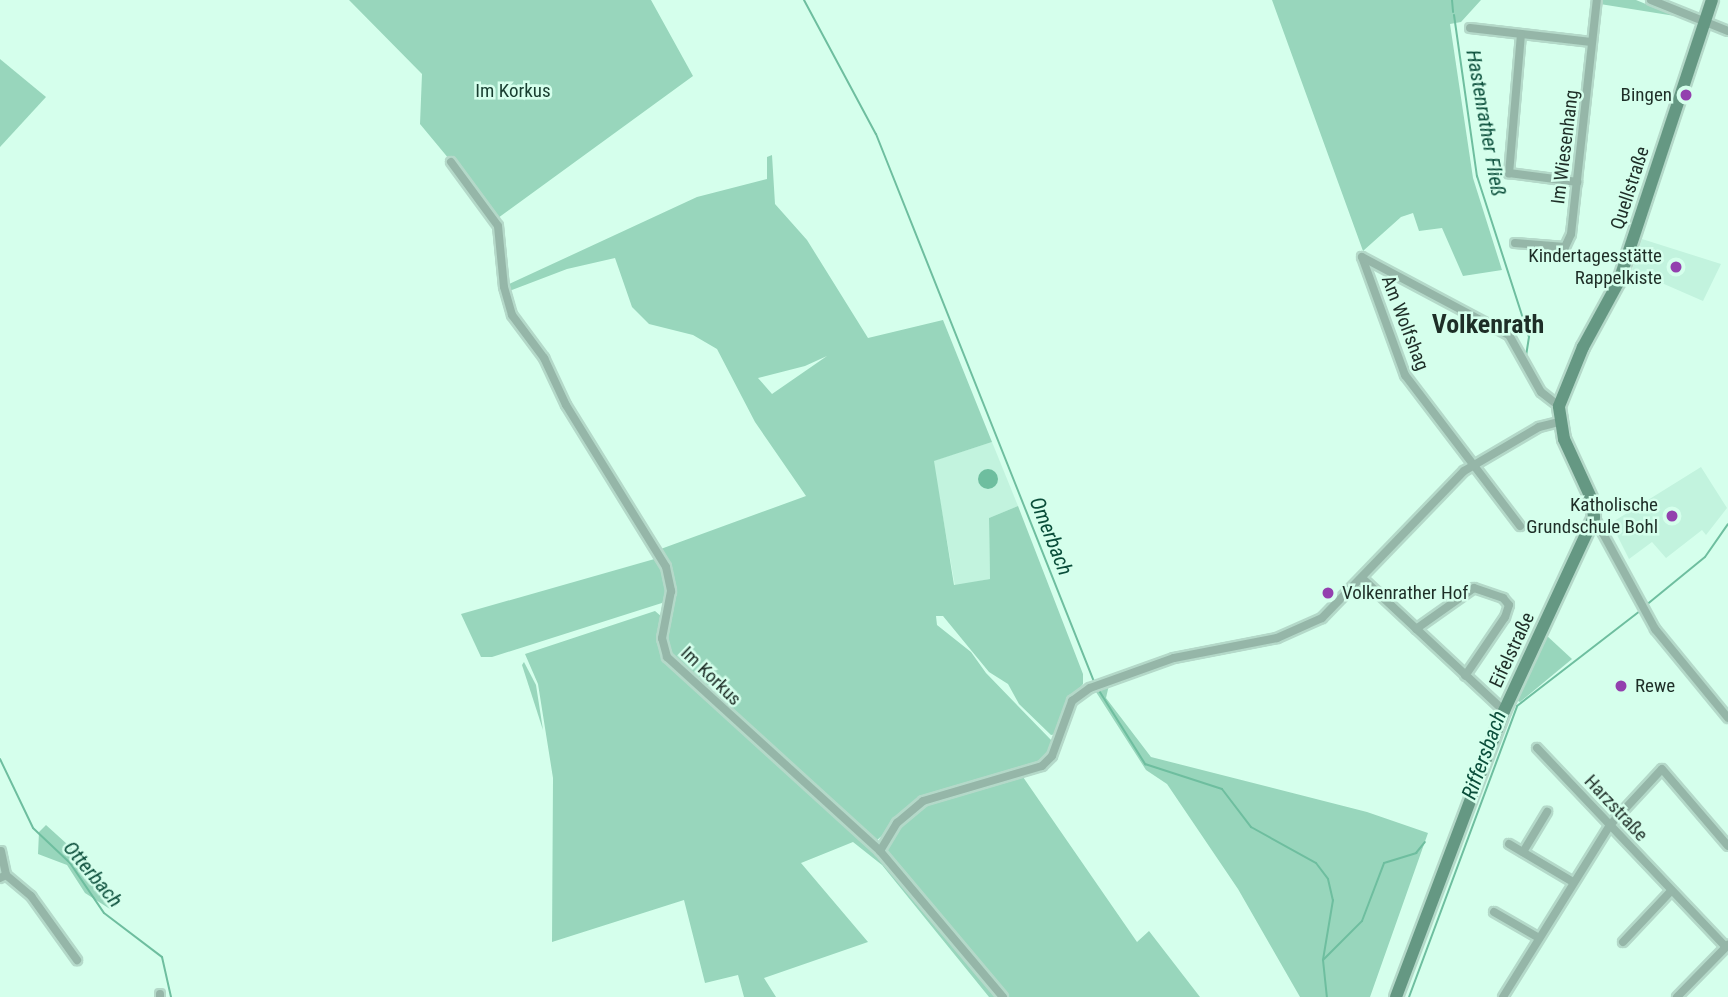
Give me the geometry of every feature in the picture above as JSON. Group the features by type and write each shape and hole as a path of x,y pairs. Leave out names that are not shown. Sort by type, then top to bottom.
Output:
{"main road":[{"name":"Quellstraße","path":"1559,422 1559,405 1583,347 1619,281 1712,0"},
{"path":"1559,422 1592,500 1594,517"},
{"name":"Eifelstraße","path":"1396,997 1504,711 1594,517"}],"street":[{"name":"Im Wiesenhang","path":"1515,243 1565,247 1577,182 1597,0"},
{"path":"1651,0 1728,31"},
{"path":"1470,28 1591,42"},
{"path":"1521,34 1510,173 1577,182"},
{"name":"Im Korkus","path":"451,162 498,226 504,287 512,316 544,358 566,405 666,567 671,591 662,638 667,657 880,851 1003,997"},
{"name":"Am Wolfshag","path":"1520,526 1405,375 1363,257 1509,335 1541,392 1559,405"},
{"path":"880,851 897,824 923,801 1042,766 1052,756 1073,701 1097,685 1174,658 1277,638 1312,624 1362,578 1472,465 1539,427 1559,422"},
{"path":"1594,517 1644,611 1728,718"},
{"path":"1362,578 1504,711"},
{"path":"1416,629 1474,587 1503,598 1508,605 1505,617 1465,676"},
{"name":"Harzstraße","path":"1536,748 1671,891 1727,946"},
{"path":"1503,997 1610,825 1662,769 1728,846"},
{"path":"1523,852 1546,812"},
{"path":"1509,844 1573,882"},
{"path":"1,851 3,877 31,896 77,960"},
{"path":"1622,943 1671,891"},
{"path":"1494,912 1539,938"},
{"path":"1677,997 1727,946"}],"shaded area":[{"name":"Kindertagesstätte Rappelkiste","path":"1642,239 1721,264 1703,301 1632,270"},
{"path":"992,442 1018,506 989,518 990,579 955,586 933,461"},
{"name":"Katholische Grundschule Bohl","path":"1701,467 1727,508 1706,535 1702,530 1666,558 1652,542 1629,559 1611,523"},
{"path":"988,469 995,472 998,479 995,486 988,489 981,486 978,479 981,472"}],"green space":[{"name":"Im Korkus","path":"349,0 651,0 693,76 498,218 420,124 422,74"},
{"path":"1272,0 1481,0 1461,22 1450,24 1473,178 1502,270 1463,276 1442,228 1419,231 1413,213 1401,217 1363,251"},
{"path":"1601,0 1636,0 1675,16 1600,4"},
{"path":"0,59 46,97 0,147"},
{"path":"772,155 775,204 807,240 868,338 943,320 992,442 934,461 954,585 990,579 989,518 1018,506 1083,674 1083,684 1070,700 1057,734 1051,735 1019,704 1008,684 989,672 943,616 936,616 937,625 971,652 986,673 1052,741 1053,749 1041,764 921,799 874,843 670,655 665,638 674,591 658,550 806,496 755,422 717,349 693,335 649,324 632,307 615,258 567,269 507,292 507,285 697,197 767,179 767,157","holes":["827,356 772,394 758,378 805,366"]},
{"path":"658,558 668,591 665,602 492,657 481,657 461,614"},
{"path":"655,611 662,617 657,638 664,659 877,854 998,997 989,997 882,865 853,842 801,863 868,942 764,978 776,997 744,997 738,975 705,983 684,900 552,942 553,778 538,684 525,654"},
{"path":"1546,635 1572,659 1520,702 1516,700"},
{"path":"524,662 536,685 543,730 522,665"},
{"path":"1109,685 1106,698 1151,757 1367,812 1428,833 1370,997 1300,997 1238,889 1167,784 1146,770 1096,692"},
{"path":"1023,777 1137,942 1149,931 1200,997 1005,997 890,859 886,850 898,825 922,805"},
{"path":"46,825 78,854 110,909 85,893 67,865 38,854 39,832"}],"waterway":[{"name":"Omerbach","path":"804,0 876,134 1095,684"},
{"name":"Hastenrather Fließ","path":"1452,0 1453,12"},
{"name":"Hastenrather Fließ","path":"1454,15 1477,176 1529,337 1526,355"},
{"name":"Riffersbach","path":"1645,606 1705,557 1728,524"},
{"name":"Riffersbach","path":"1409,997 1517,706 1641,610"},
{"name":"Omerbach","path":"1098,689 1145,764 1222,789 1251,827 1316,863 1328,879 1333,900 1323,960 1327,997"},
{"name":"Otterbach","path":"0,759 33,828 70,863 104,913 162,957 171,997"},
{"path":"1323,960 1362,921 1384,863 1416,853 1425,842"}],"place":[{"name":"Bingen","path":"1686,95"},
{"name":"Kindertagesstätte Rappelkiste","path":"1676,267"},
{"name":"Katholische Grundschule Bohl","path":"1672,516"},
{"name":"Volkenrather Hof","path":"1328,593"},
{"name":"Rewe","path":"1621,686"}],"district":[{"name":"Volkenrath","path":"1488,325"}]}
